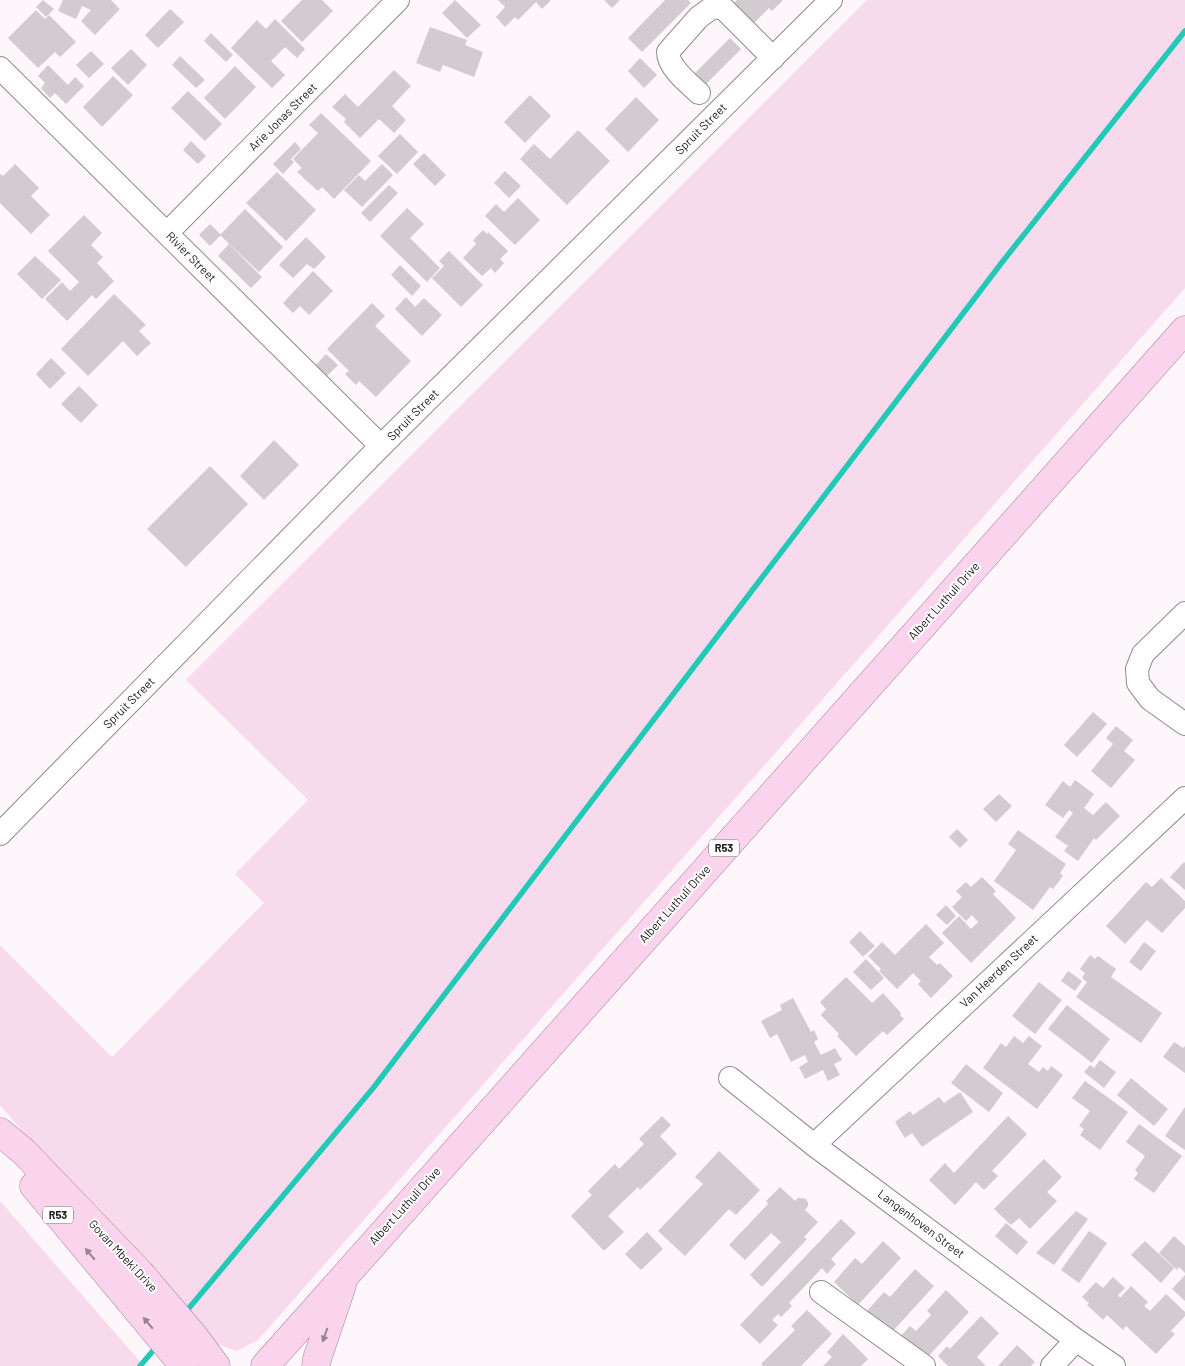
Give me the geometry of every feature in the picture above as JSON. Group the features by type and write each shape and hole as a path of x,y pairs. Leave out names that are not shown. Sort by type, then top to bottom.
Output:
{"main road":[{"name":"Albert Luthuli Drive","path":"264,1366 1185,330"},
{"name":"Govan Mbeki Drive","path":"0,1134 13,1161 131,1282 184,1352 216,1366"},
{"path":"316,1366 347,1272"}],"street":[{"name":"Arie Jonas Street","path":"167,234 398,0"},
{"name":"Spruit Street","path":"0,834 381,446 831,0"},
{"path":"699,93 674,67 668,58 668,52 699,18 713,7 719,5 773,58"},
{"name":"Rivier Street","path":"0,68 381,446"},
{"path":"1185,612 1143,654 1137,669 1138,683 1150,699 1185,724"},
{"name":"Van Heerden Street","path":"814,1145 1185,798"},
{"name":"Langenhoven Street","path":"730,1078 814,1145 1076,1340 1114,1366"},
{"path":"821,1292 924,1366"},
{"path":"1052,1366 1076,1340"}],"shaded area":[{"path":"867,0 1185,0 1185,288 258,1340 237,1351 214,1343 79,1197 0,1105 0,945 112,1057 264,903 235,874 308,800 186,680"},
{"path":"0,1201 144,1366 0,1366"}],"building":[{"path":"43,0 54,9 46,17 36,7"},
{"path":"63,0 111,0 120,9 95,35 81,21 91,10 82,6 76,19 58,11"},
{"path":"302,0 322,0 333,11 302,42 281,21"},
{"path":"455,0 481,25 467,38 442,13"},
{"path":"498,0 551,0 542,9 536,2 518,20 515,17 505,27 496,17 505,7"},
{"path":"604,0 620,0 612,8"},
{"path":"665,0 688,0 691,3 642,52 628,38"},
{"path":"737,0 783,0 772,11 769,8 750,27 730,7"},
{"path":"170,9 184,22 158,48 145,35"},
{"path":"36,10 45,19 49,15 76,42 60,57 55,52 38,68 8,38"},
{"path":"275,19 305,49 297,58 285,47 271,61 285,75 272,88 231,48 257,20 266,29"},
{"path":"430,27 467,40 465,45 483,52 474,77 443,65 440,72 416,63"},
{"path":"211,33 233,55 226,62 204,41"},
{"path":"730,38 741,49 705,85 694,74"},
{"path":"131,49 147,65 128,85 111,68"},
{"path":"91,51 104,64 89,78 76,65"},
{"path":"180,56 205,80 196,88 172,65"},
{"path":"640,58 657,75 644,88 628,71"},
{"path":"48,65 68,85 75,77 84,86 66,104 55,93 50,98 41,88 45,83 38,76"},
{"path":"235,66 256,87 225,119 204,98"},
{"path":"394,70 411,86 392,106 406,120 394,133 379,119 360,138 344,122 346,119 332,107 345,94 358,107"},
{"path":"113,76 133,95 102,127 83,107"},
{"path":"188,91 222,124 205,141 171,108"},
{"path":"530,95 551,116 525,143 504,122"},
{"path":"636,97 659,120 628,152 605,129"},
{"path":"321,113 371,161 334,199 322,187 318,191 297,172 302,168 293,159 318,133 309,125"},
{"path":"578,130 610,161 567,205 520,159 534,144 550,159"},
{"path":"400,134 418,152 397,174 378,156"},
{"path":"191,141 206,156 198,164 183,150"},
{"path":"295,142 301,149 291,159 294,162 283,174 273,164"},
{"path":"424,153 446,175 435,186 413,164"},
{"path":"15,164 39,188 31,196 50,215 31,234 0,203 0,174 3,176"},
{"path":"382,164 393,175 362,207 344,190 359,175 365,181"},
{"path":"505,171 521,186 509,198 494,183"},
{"path":"277,172 316,210 286,241 246,203"},
{"path":"389,185 398,193 370,222 361,213"},
{"path":"518,198 540,220 515,245 485,216 496,204 504,212"},
{"path":"407,208 424,224 410,238 440,268 427,282 380,236"},
{"path":"245,209 283,247 259,272 220,235"},
{"path":"84,215 102,233 91,245 103,257 97,263 114,281 96,299 92,295 67,321 45,299 62,282 70,291 79,282 48,251"},
{"path":"210,224 221,235 210,246 199,235"},
{"path":"483,230 487,234 488,232 508,251 500,259 504,263 495,273 491,268 482,276 463,258 476,244 473,240"},
{"path":"306,237 326,257 314,269 307,264 293,278 279,265"},
{"path":"229,244 262,277 251,288 218,256"},
{"path":"449,251 483,285 461,307 432,278 444,266 439,261"},
{"path":"35,256 61,280 42,299 17,274"},
{"path":"400,265 421,286 412,296 391,275"},
{"path":"313,271 333,291 309,315 300,306 293,313 283,303"},
{"path":"114,294 146,325 139,331 151,343 137,356 123,341 88,376 61,349"},
{"path":"406,297 415,307 424,298 442,315 422,336 395,309"},
{"path":"372,303 385,316 375,326 411,361 376,397 359,381 356,385 345,374 349,371 327,349"},
{"path":"326,354 338,365 326,377 315,366"},
{"path":"51,358 66,373 50,389 36,374"},
{"path":"79,386 98,405 81,423 61,404"},
{"path":"274,440 299,465 264,500 240,476"},
{"path":"210,466 248,504 186,567 147,529"},
{"path":"1093,712 1107,724 1077,757 1064,745"},
{"path":"1116,726 1133,740 1124,751 1135,760 1111,788 1091,771 1113,744 1106,738"},
{"path":"1075,780 1094,794 1084,808 1093,815 1106,802 1120,816 1096,840 1094,838 1078,861 1064,851 1068,846 1055,837 1073,813 1069,810 1063,818 1045,805 1063,781 1070,787"},
{"path":"999,794 1012,806 996,822 983,809"},
{"path":"957,829 968,840 960,848 949,837"},
{"path":"1018,830 1066,864 1060,873 1063,876 1053,889 1050,887 1033,910 994,881 1016,850 1008,844"},
{"path":"1185,863 1185,890 1170,877"},
{"path":"982,877 996,891 993,894 1016,918 971,963 942,933 959,916 971,929 978,922 972,915 966,921 952,907 962,897 956,891 966,882 971,887"},
{"path":"1161,878 1185,901 1185,908 1162,933 1147,920 1125,944 1106,926 1146,882 1152,887"},
{"path":"946,905 956,916 947,925 936,915"},
{"path":"926,924 944,943 929,957 937,965 940,963 953,976 931,998 918,984 921,981 913,973 897,989 879,971 881,969 868,956 882,942 895,955"},
{"path":"860,931 875,946 863,957 849,942"},
{"path":"1144,942 1156,951 1141,971 1129,962"},
{"path":"1090,955 1095,959 1098,956 1116,969 1111,977 1162,1013 1141,1043 1076,997 1087,982 1082,978 1085,973 1080,969"},
{"path":"866,959 884,978 871,990 853,972"},
{"path":"1068,971 1082,981 1075,991 1061,981"},
{"path":"846,977 872,1003 883,993 904,1019 887,1035 883,1031 856,1056 821,1015 826,1009 820,1002"},
{"path":"1039,982 1062,1000 1035,1034 1012,1016"},
{"path":"793,998 811,1032 814,1030 818,1039 814,1042 821,1055 835,1048 842,1060 834,1064 840,1075 828,1081 823,1070 805,1079 799,1067 808,1062 805,1055 791,1062 777,1034 770,1038 761,1021 782,1010 780,1005"},
{"path":"1067,1005 1110,1039 1092,1063 1048,1029"},
{"path":"1014,1036 1023,1043 1029,1036 1042,1046 1028,1064 1039,1072 1043,1067 1048,1071 1051,1066 1063,1075 1037,1109 983,1068 1001,1043 1006,1047"},
{"path":"1174,1042 1183,1048 1185,1046 1185,1073 1163,1057"},
{"path":"1100,1060 1116,1072 1104,1088 1084,1072 1090,1065 1094,1068"},
{"path":"966,1064 1003,1093 989,1112 951,1083"},
{"path":"1131,1078 1168,1109 1154,1126 1117,1095"},
{"path":"1085,1081 1128,1112 1100,1150 1080,1135 1084,1129 1079,1126 1090,1111 1072,1098"},
{"path":"960,1092 973,1112 922,1147 912,1133 905,1138 895,1122 910,1111 913,1115 939,1097 944,1103"},
{"path":"1185,1107 1185,1150 1165,1136"},
{"path":"662,1116 671,1125 660,1136 677,1154 640,1190 638,1187 608,1216 624,1232 604,1251 571,1216 592,1195 588,1191 615,1164 619,1169 644,1144 639,1139"},
{"path":"1008,1116 1027,1134 992,1171 998,1176 984,1190 976,1182 955,1205 929,1180 945,1163 954,1173"},
{"path":"1139,1124 1182,1156 1154,1193 1134,1179 1138,1173 1135,1170 1145,1156 1126,1142"},
{"path":"719,1151 760,1190 736,1215 729,1209 685,1256 658,1231 703,1184 695,1177"},
{"path":"1044,1159 1062,1177 1047,1192 1057,1201 1030,1229 1019,1218 1011,1225 994,1209"},
{"path":"780,1187 795,1201 798,1198 806,1199 808,1206 805,1210 818,1222 804,1237 807,1239 762,1287 750,1275 781,1242 771,1233 745,1260 729,1245 768,1204 766,1201"},
{"path":"1076,1211 1088,1219 1054,1265 1036,1253"},
{"path":"841,1219 856,1233 831,1259 836,1264 827,1274 822,1268 789,1303 792,1306 781,1317 778,1314 772,1320 778,1325 760,1344 740,1325"},
{"path":"1006,1223 1028,1242 1017,1255 995,1236"},
{"path":"1089,1231 1107,1243 1079,1283 1061,1270"},
{"path":"647,1232 663,1249 641,1270 625,1254"},
{"path":"1174,1236 1185,1246 1185,1273 1179,1267 1177,1270 1159,1253"},
{"path":"883,1241 901,1258 858,1305 834,1282 855,1258 862,1264"},
{"path":"1145,1241 1174,1268 1161,1283 1131,1255"},
{"path":"915,1269 934,1286 891,1333 867,1311 884,1292 890,1297"},
{"path":"1185,1275 1185,1301 1172,1289"},
{"path":"1113,1277 1125,1288 1118,1295 1120,1298 1131,1286 1148,1302 1144,1306 1150,1311 1166,1294 1185,1312 1185,1316 1171,1331 1175,1334 1156,1354 1126,1326 1123,1330 1107,1315 1103,1320 1087,1305 1089,1303 1082,1297 1096,1282 1103,1288"},
{"path":"946,1290 969,1312 925,1360 900,1337 910,1326 916,1331 931,1315 927,1311"},
{"path":"807,1310 832,1334 801,1366 763,1366 761,1364 795,1330 791,1326"},
{"path":"981,1316 999,1333 977,1357 986,1366 948,1366 938,1356 947,1346 950,1349"},
{"path":"843,1334 868,1359 861,1366 823,1366 832,1357 827,1352"},
{"path":"1017,1345 1035,1362 1031,1366 998,1366"}],"waterway":[{"path":"184,1314 374,1087 1003,261 1185,31"},
{"path":"140,1366 157,1346"}]}
